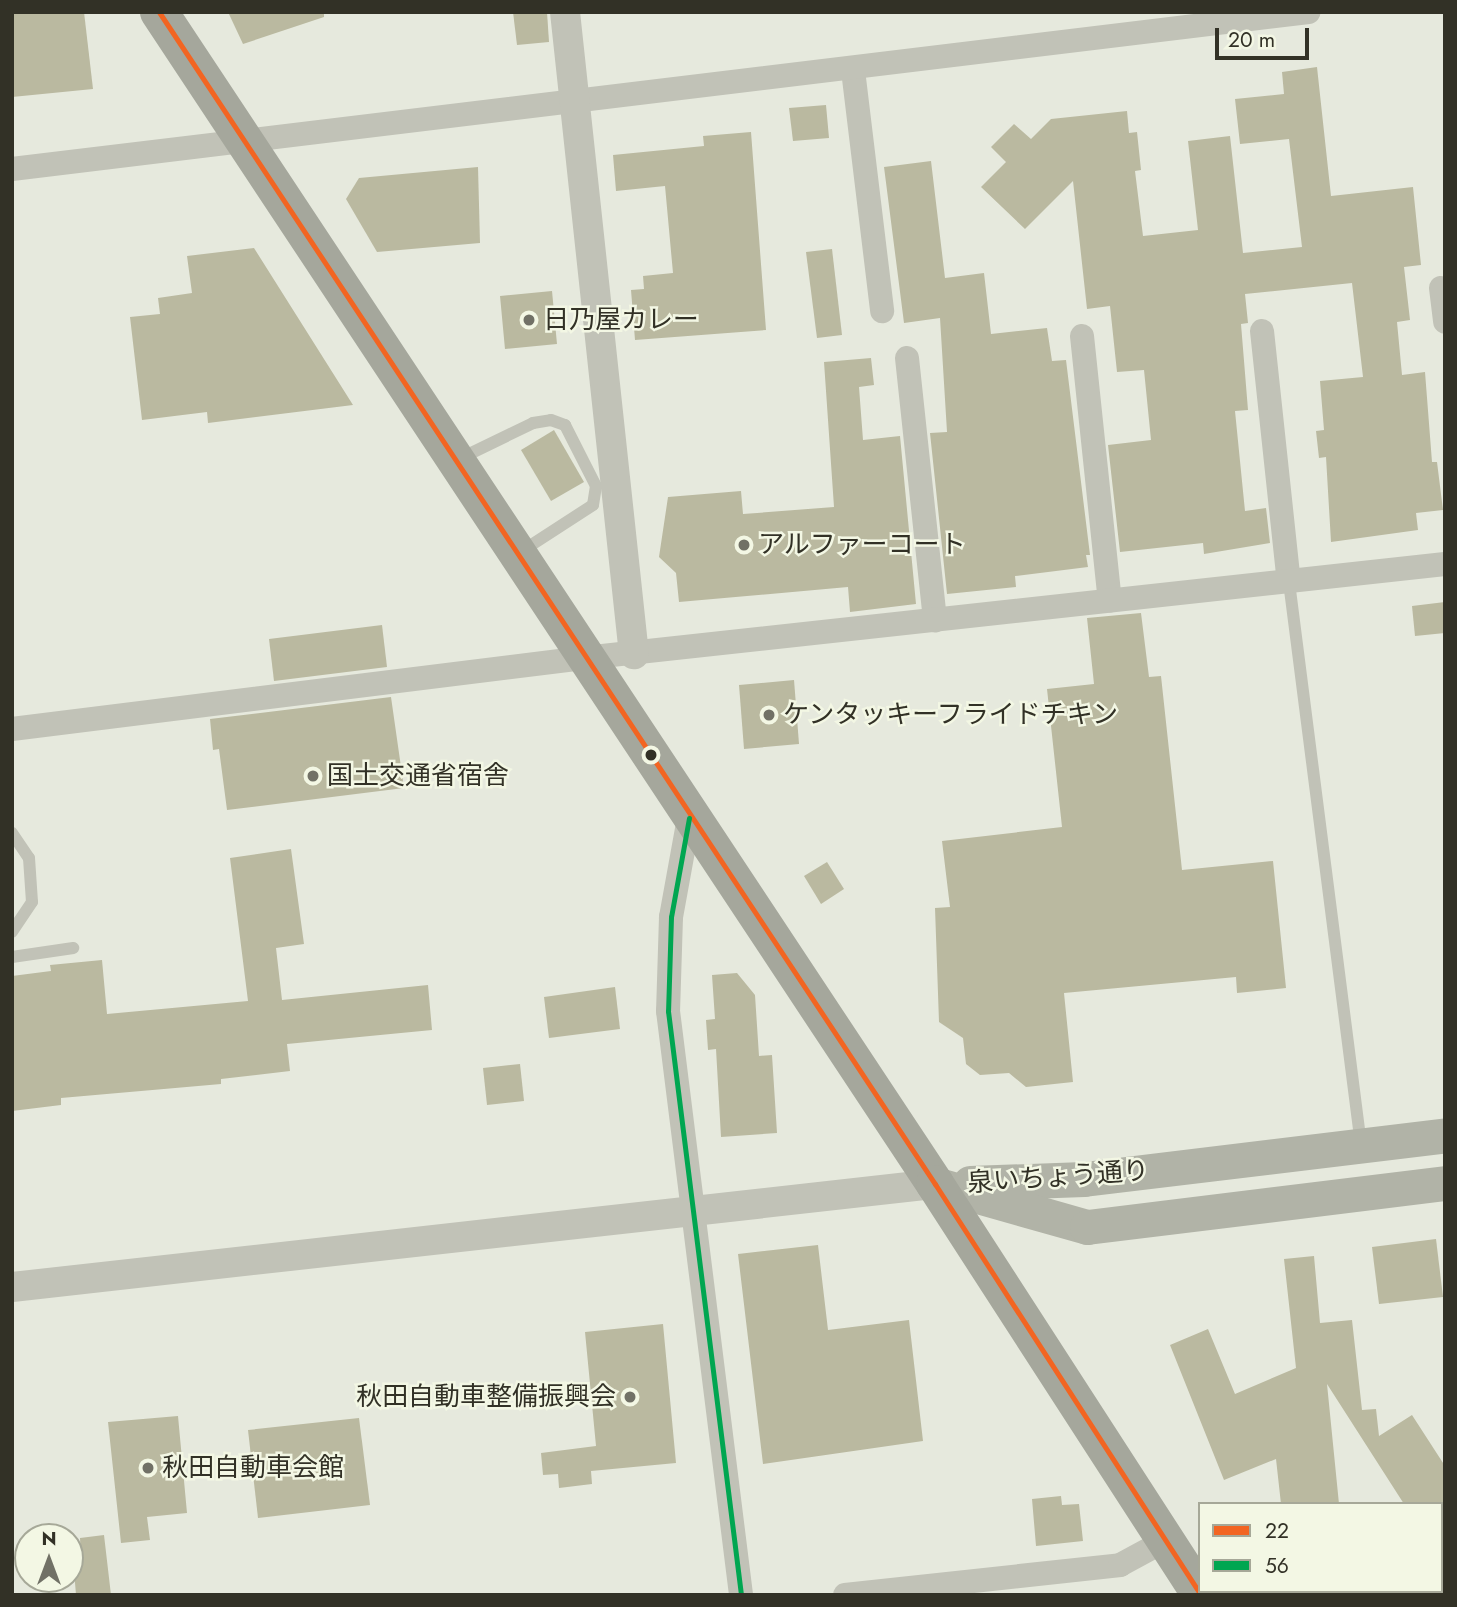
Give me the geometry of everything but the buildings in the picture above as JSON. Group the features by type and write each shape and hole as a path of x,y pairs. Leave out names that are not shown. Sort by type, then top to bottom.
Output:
{"main road":[{"path":"159,12 689,818 936,1184 1198,1590"},
{"name":"泉いちょう通り","path":"936,1184 1084,1180 1445,1135"},
{"name":"泉いちょう通り","path":"936,1184 1087,1227 1445,1183"}],"street":[{"path":"565,12 634,654"},
{"path":"12,169 853,70 1309,12"},
{"path":"853,70 881,311"},
{"path":"1441,288 1445,322"},
{"path":"1262,331 1289,582"},
{"path":"1082,336 1110,601"},
{"path":"907,358 935,621"},
{"path":"12,729 584,658 1445,564"},
{"path":"689,818 671,917 667,965 691,1210 741,1595"},
{"path":"12,1287 936,1184"},
{"path":"845,1595 1120,1565 1166,1540"}],"lane":[{"path":"454,461 533,423 551,420 565,425 596,486 593,505 516,555"},
{"path":"1289,582 1361,1145"},
{"path":"12,833 29,858 32,902 12,932"},
{"path":"12,957 73,948"}],"transit line":[{"name":"22","path":"159,12 935,1184 1198,1590"},
{"name":"56","path":"689,818 671,917 668,1011 741,1595"}],"place":[{"name":"日乃屋カレー","path":"529,320"},
{"name":"アルファーコート","path":"744,545"},
{"name":"ケンタッキーフライドチキン","path":"769,715"},
{"name":"国土交通省宿舎","path":"313,776"},
{"name":"秋田自動車整備振興会","path":"630,1397"},
{"name":"秋田自動車会館","path":"148,1468"}]}
